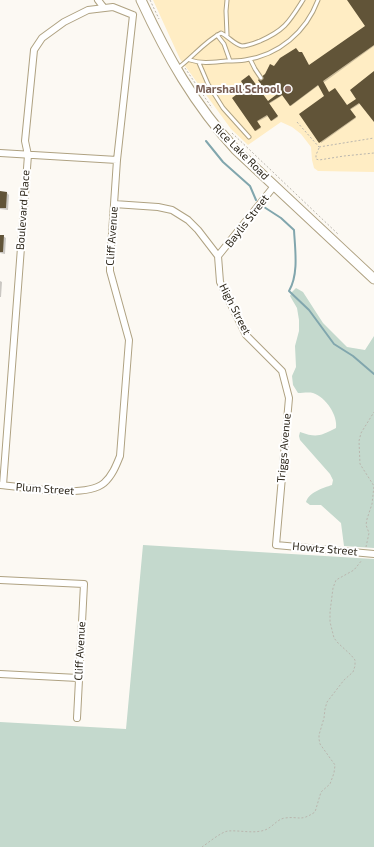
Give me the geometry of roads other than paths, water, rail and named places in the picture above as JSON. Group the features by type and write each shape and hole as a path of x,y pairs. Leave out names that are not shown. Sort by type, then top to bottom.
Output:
{"main road":[{"name":"Rice Lake Road","path":"141,0 176,69 195,100 216,128 236,150 374,279"}],"street":[{"path":"98,0 104,8"},
{"name":"Boulevard Place","path":"1,485 28,154 25,141 34,50 42,38 64,22 88,10 113,7 133,15"},
{"path":"133,15 146,11"},
{"name":"Cliff Avenue","path":"90,490 104,483 111,475 120,456 129,340 110,271 117,160 133,15"},
{"path":"0,152 117,160"},
{"name":"Baylis Street","path":"218,256 275,185"},
{"path":"114,204 158,207 172,210 184,217 198,230 218,256"},
{"name":"High Street","path":"218,256 220,282 246,335 269,358"},
{"name":"Triggs Avenue","path":"269,358 282,371 289,398 276,545"},
{"name":"Plum Street","path":"1,485 76,492 90,490"},
{"name":"Howtz Street","path":"276,545 374,554"},
{"name":"Cliff Avenue","path":"0,580 84,584 77,718"},
{"path":"0,674 78,678"}],"lane":[{"path":"227,0 227,36"},
{"path":"176,69 190,60 201,46 220,33 242,46 252,44 271,36 287,24 303,0"},
{"path":"190,60 199,63 250,59 260,57 273,51 281,47 297,34 313,12 318,0"},
{"path":"217,35 224,44 226,54 230,61"},
{"path":"250,59 261,78"},
{"path":"199,63 208,84 223,108 249,137"}],"waterway":[{"path":"206,141 223,162 250,186 256,200"},
{"path":"264,207 281,218 294,230 295,269 289,291 309,310 334,344 353,356 374,374"}],"place":[{"name":"Marshall School","path":"288,89"}]}
